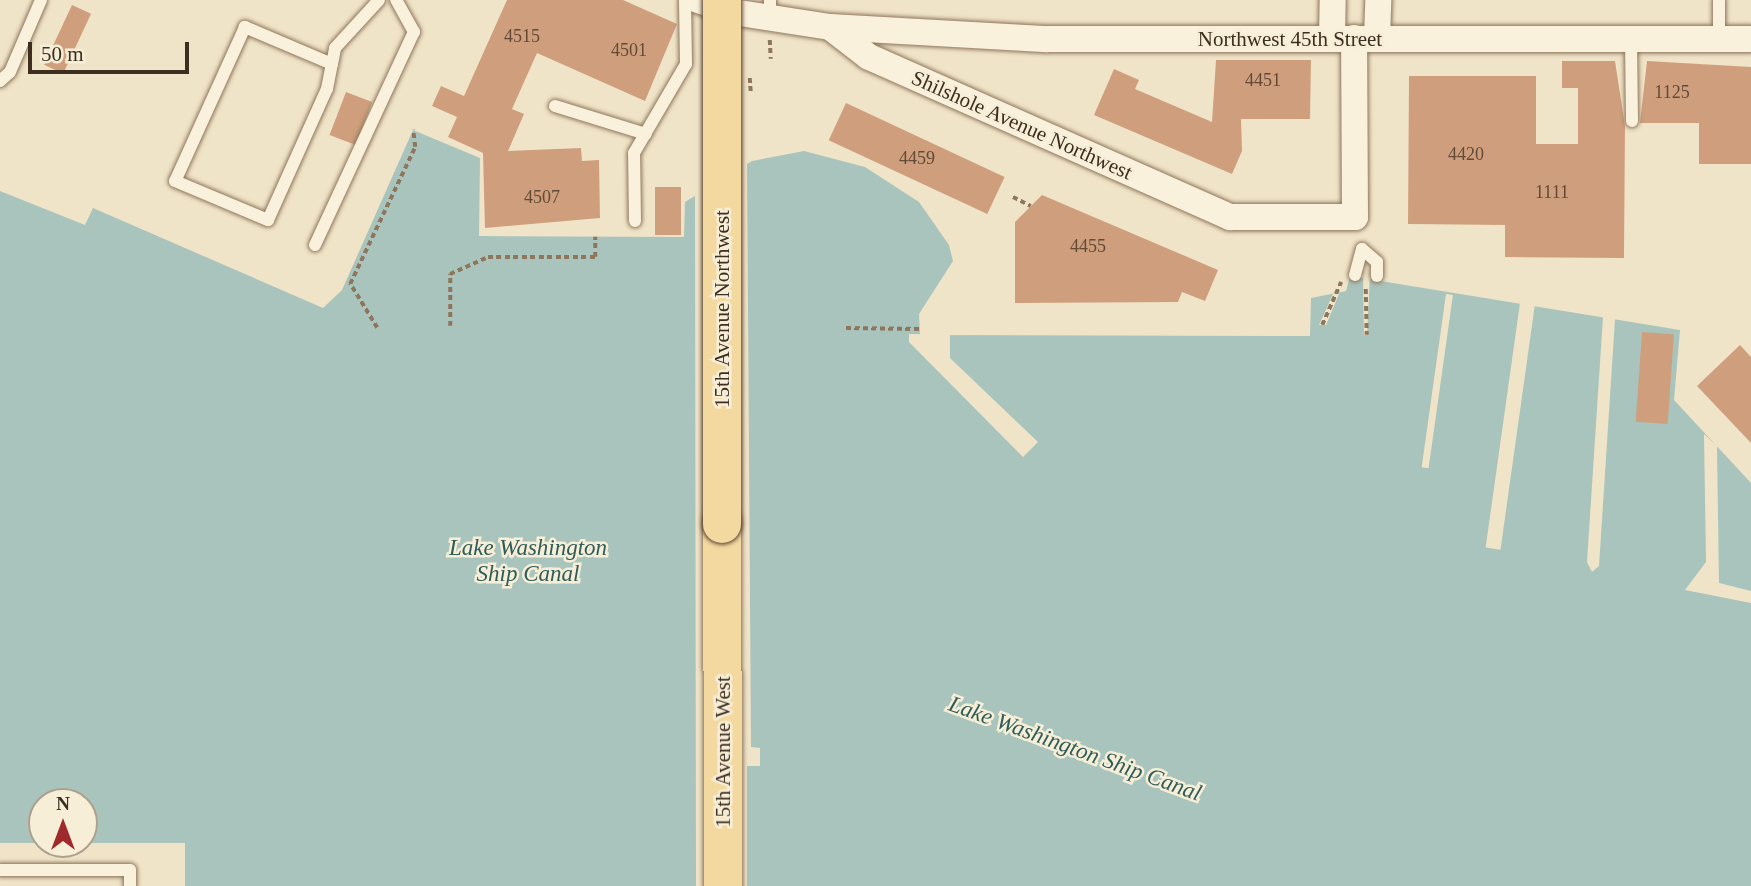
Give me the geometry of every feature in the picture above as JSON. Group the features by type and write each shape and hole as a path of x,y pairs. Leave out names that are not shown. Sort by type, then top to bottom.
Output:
{"main road":[{"name":"15th Avenue Northwest","path":"722,8 723,618"},
{"name":"15th Avenue West","path":"723,618 723,886"}],"street":[{"name":"Shilshole Avenue Northwest","path":"698,0 770,9 830,27 869,57 1230,216 1355,216 1354,38"},
{"path":"1333,0 1354,38 1378,0"},
{"name":"Northwest 45th Street","path":"830,27 1048,39 1751,39"}],"lane":[{"path":"0,81 10,72 41,0"},
{"path":"332,64 245,27 175,181 268,220 327,89 332,64 335,48 379,0"},
{"path":"315,246 414,32 396,0"},
{"path":"635,221 634,153 686,64 685,0"},
{"path":"1719,0 1719,38"},
{"path":"1631,38 1632,121"},
{"path":"555,106 646,134"},
{"path":"0,870 130,870 130,886"}],"path":[{"path":"377,328 350,284 415,147 412,130"},
{"path":"1013,197 1031,206"},
{"path":"450,326 450,274 488,257 595,257 595,237"},
{"path":"1322,325 1361,278 1367,335"},
{"path":"846,328 919,328"}],"water":[{"name":"Lake Washington Ship Canal","path":"413,130 480,158 479,236 684,237 685,202 752,161 804,151 865,167 919,202 949,245 953,261 919,314 920,335 1310,336 1311,298 1346,291 1350,276 1680,330 1674,400 1751,483 1751,886 0,886 0,191 85,225 93,208 323,308 342,290"}],"pier":[{"path":"747,160 751,747 760,748 760,766 747,766 747,886 696,886 695,191"},
{"path":"1363,273 1370,274 1367,335 1364,335"},
{"path":"1333,294 1339,294 1326,325 1319,325"},
{"path":"1446,294 1453,295 1429,468 1422,467"},
{"path":"1520,303 1535,305 1500,550 1486,548"},
{"path":"1603,317 1615,319 1599,566 1592,572 1587,562"},
{"path":"909,334 950,335 950,358 1038,442 1023,457 909,342"},
{"path":"1704,434 1717,446 1719,583 1751,591 1751,603 1685,590 1706,562"},
{"path":"0,843 28,843 28,858 98,858 98,843 185,843 185,886 0,886"}],"building":[{"path":"507,0 623,0 677,24 645,101 537,53 512,109 524,114 508,151 581,148 582,161 599,160 600,218 485,228 483,153 448,137 457,117 432,106 441,86 464,96"},
{"path":"72,5 91,14 63,74 44,65"},
{"path":"1216,60 1311,60 1310,119 1241,119 1242,151 1232,174 1094,115 1114,69 1139,80 1135,89 1212,122"},
{"path":"1562,61 1615,61 1625,126 1624,258 1505,257 1505,225 1408,224 1409,76 1536,76 1536,144 1578,144 1578,88 1562,88"},
{"path":"1647,61 1751,67 1751,164 1699,164 1699,123 1640,123"},
{"path":"346,92 372,102 356,145 330,135"},
{"path":"846,103 1005,177 987,214 829,140"},
{"path":"655,187 681,187 681,235 655,235"},
{"path":"1042,195 1218,270 1205,301 1182,292 1178,302 1015,303 1015,222"},
{"path":"1642,332 1674,334 1668,424 1636,422"},
{"path":"1740,345 1751,357 1751,443 1697,386"}]}
